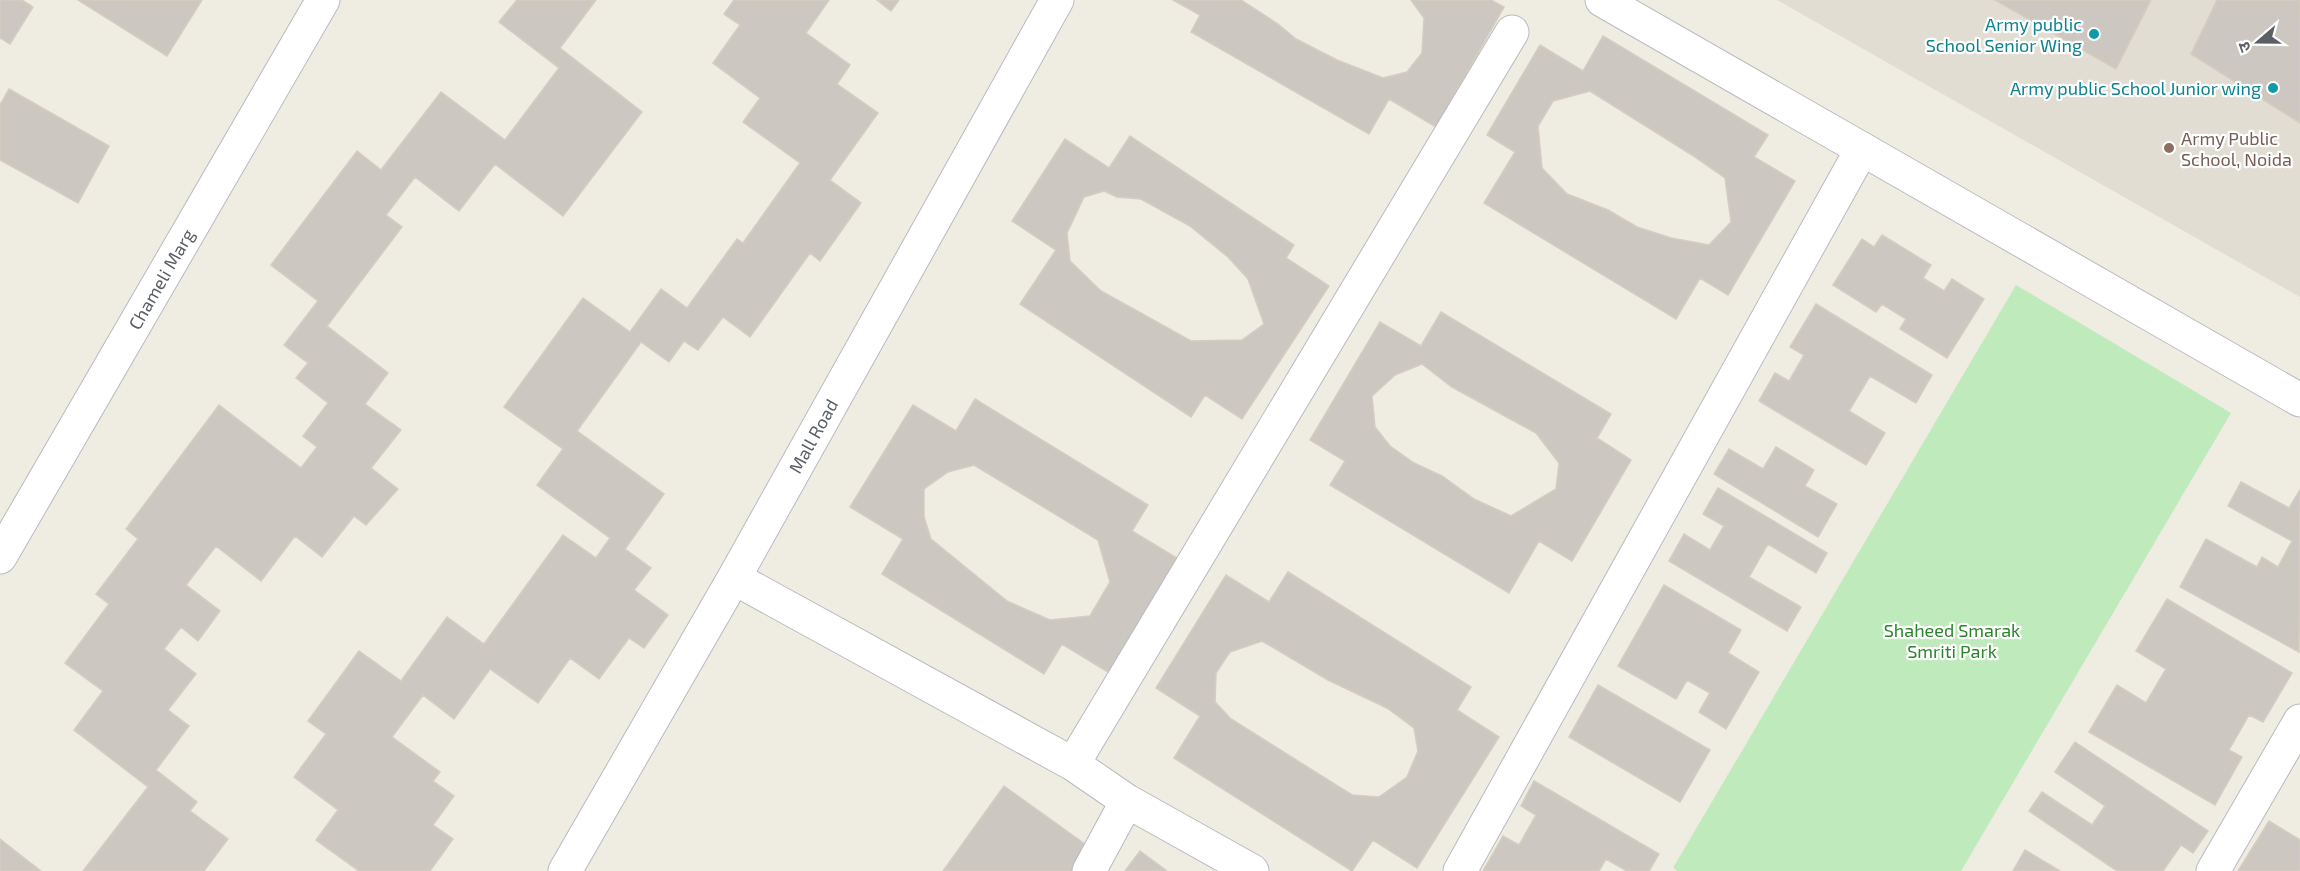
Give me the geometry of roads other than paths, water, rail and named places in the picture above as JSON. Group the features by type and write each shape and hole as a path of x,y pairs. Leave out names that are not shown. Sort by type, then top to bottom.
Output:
{"street":[{"name":"Chameli Marg","path":"0,557 323,0"},
{"name":"Mall Road","path":"565,871 734,578 1057,0"},
{"path":"1602,0 2300,400"},
{"path":"1073,764 1512,32"},
{"path":"1460,871 1862,149"},
{"path":"734,578 1073,764 1127,801 1252,871"},
{"path":"2213,871 2291,757 2300,721"},
{"path":"1089,871 1127,801"}],"place":[{"name":"Army public School Senior Wing","path":"2094,34"},
{"name":"Army public School Junior wing","path":"2273,88"},
{"name":"Army Public School, Noida","path":"2169,148"}],"park label":[{"name":"Shaheed Smarak Smriti Park","path":"1952,640"}]}
